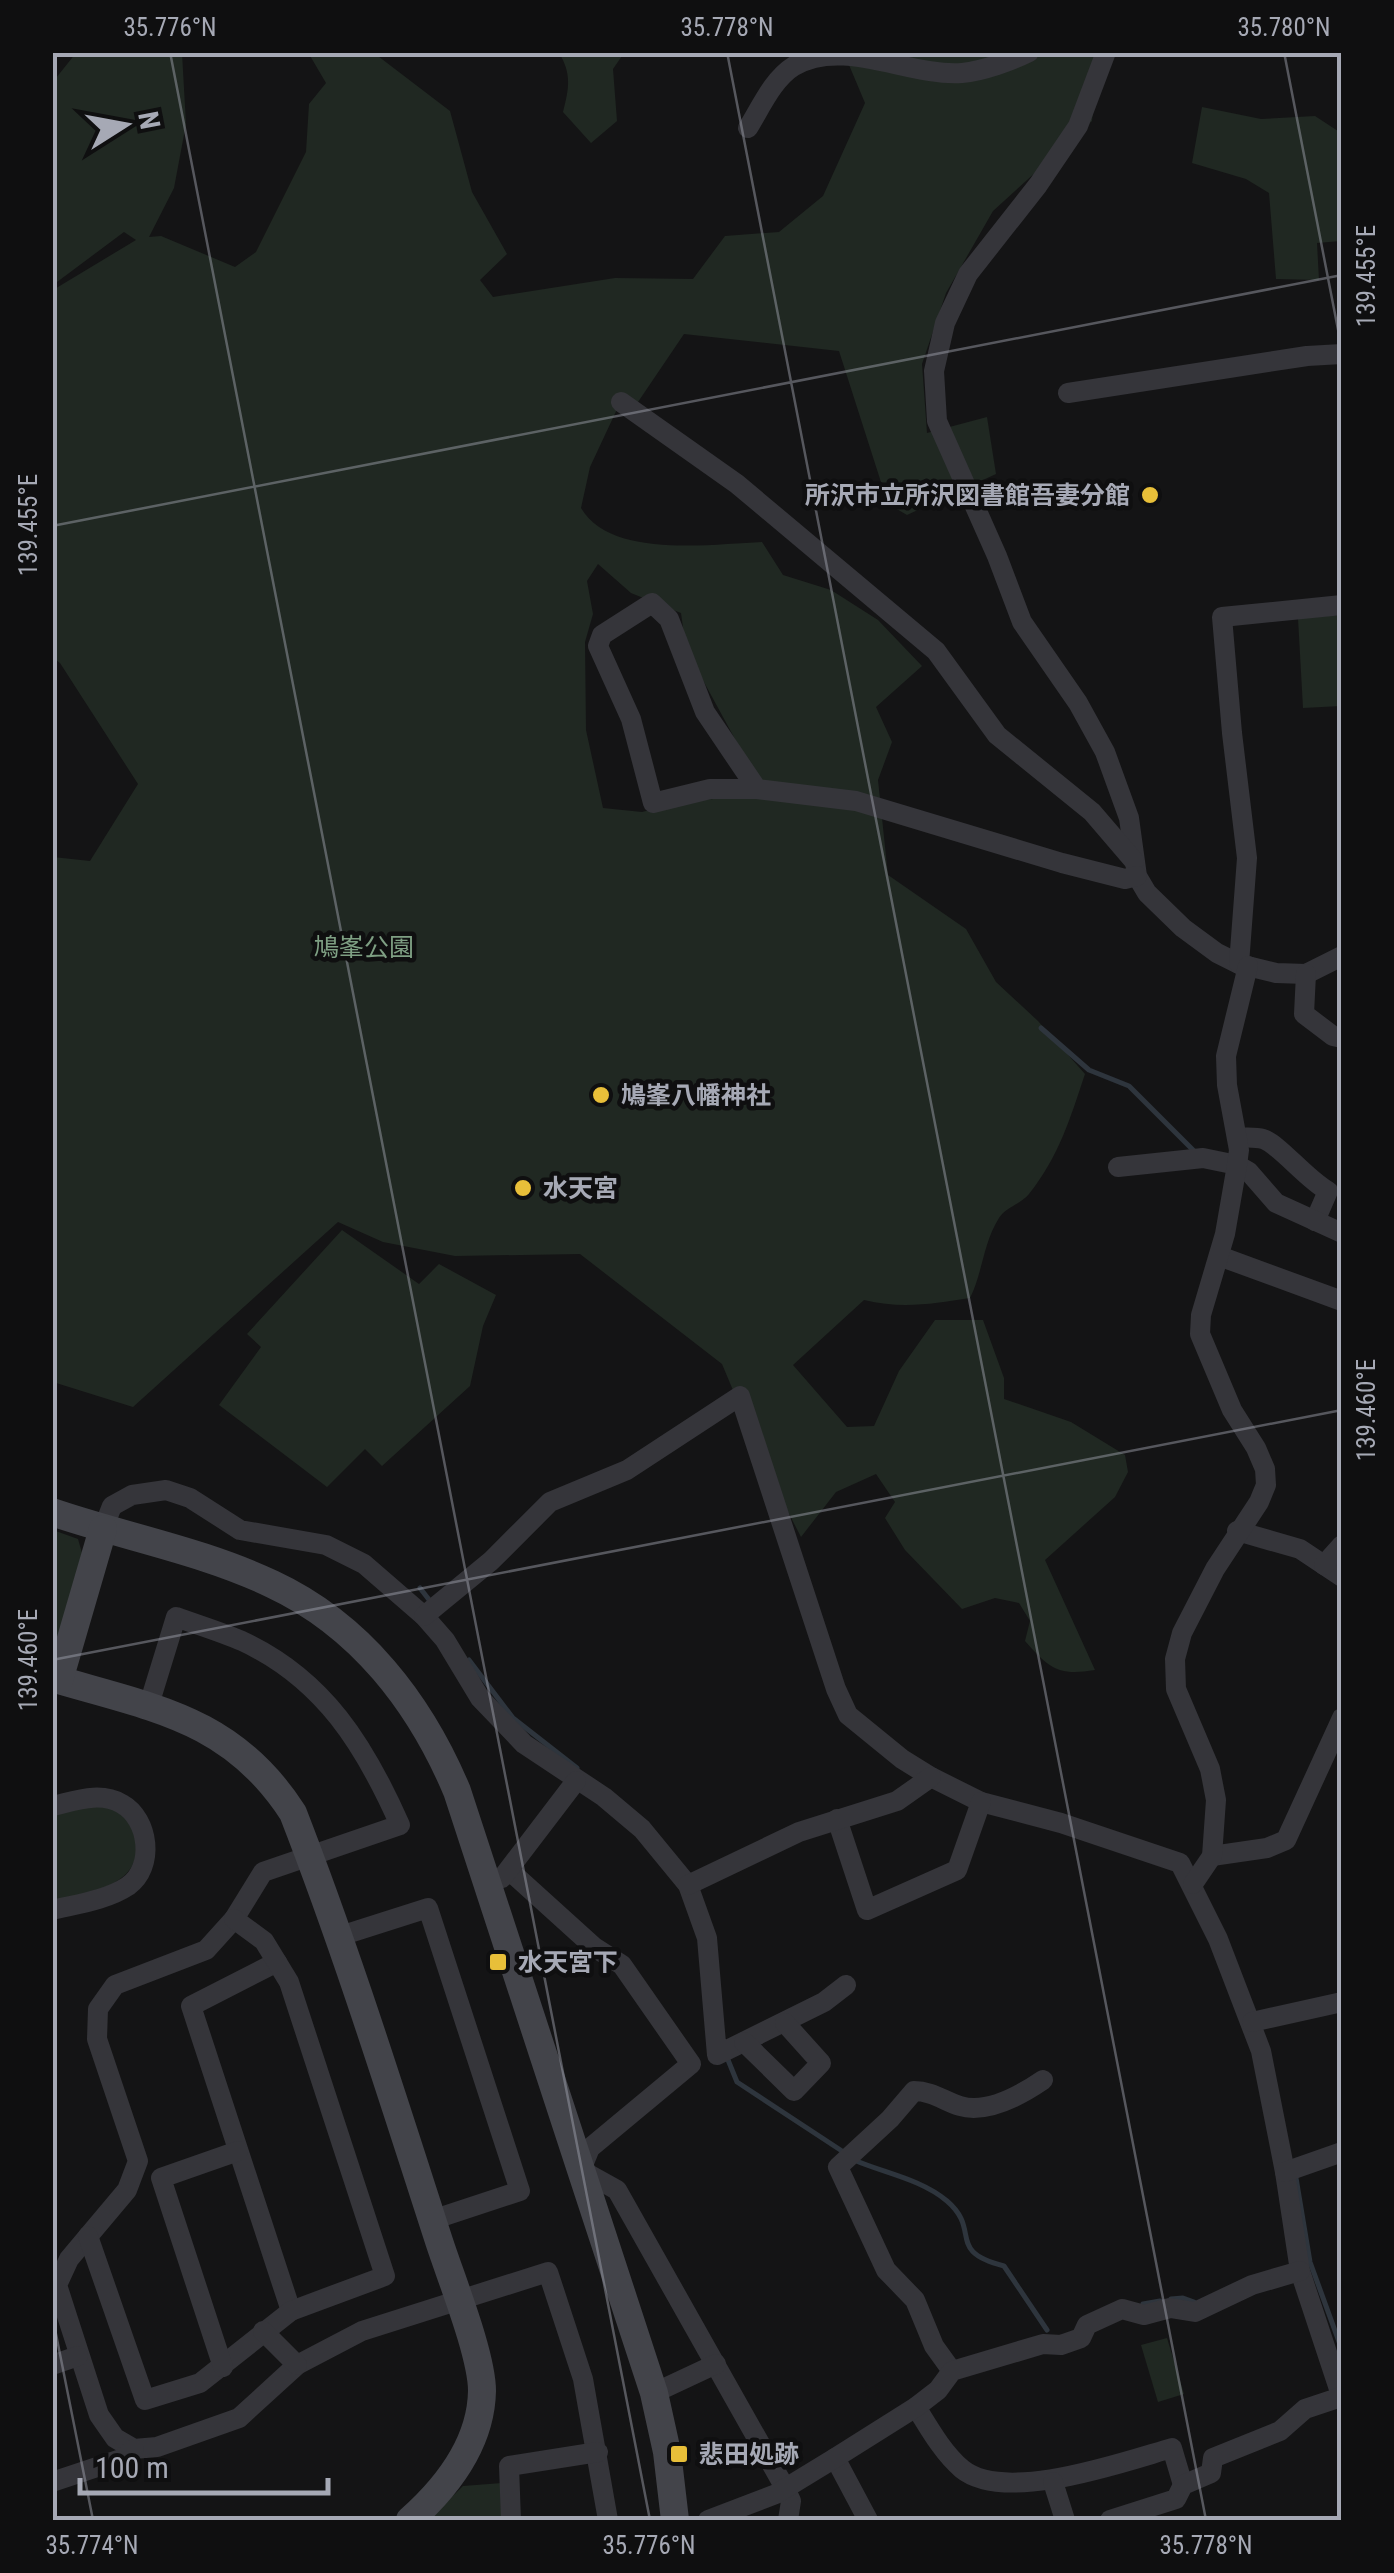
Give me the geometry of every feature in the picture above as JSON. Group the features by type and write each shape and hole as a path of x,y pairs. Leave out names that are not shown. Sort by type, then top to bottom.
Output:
{"street":[{"path":"748,128 771,89 792,68 813,58 848,56 906,68 963,73 1029,52"},
{"path":"1106,52 1078,126 1038,185 968,274 945,323 934,372 936,421 1022,622 1078,703 1111,765 1129,818 1136,869"},
{"path":"1068,394 1307,356 1342,354"},
{"path":"621,402 737,484 936,651 997,735 1092,812 1136,869 1148,893 1182,928 1217,953 1244,965 1276,972 1306,974 1342,956"},
{"path":"757,789 705,712 670,619 652,604 602,635 598,646 631,719 653,803 710,789 757,789 856,802 1125,879 1136,869"},
{"path":"1192,1884 1212,1856 1216,1800 1210,1769 1176,1689 1174,1674 1182,1633 1266,1485 1256,1448 1232,1410 1200,1334 1201,1315 1220,1256 1237,1165 1238,1138 1227,1085 1226,1056 1244,965 1247,858 1222,617 1342,605"},
{"path":"1306,974 1304,1014 1333,1036 1342,1038"},
{"path":"1238,1138 1262,1138 1328,1191 1316,1222"},
{"path":"1118,1167 1203,1158 1237,1165 1276,1203 1342,1233"},
{"path":"1220,1256 1342,1301"},
{"path":"424,1616 492,1561 550,1502 628,1470 740,1396 836,1689 848,1715 902,1759 981,1802 1033,1814 1180,1863 1252,2022 1261,2051 1286,2172 1300,2271 1333,2338 1341,2398 1305,2409 1280,2430 1213,2458 1211,2473 1182,2485"},
{"path":"410,2520 447,2483 466,2454 482,2390 474,2351 293,1812 257,1765 229,1742 196,1723 56,1679 112,1506 132,1495 166,1490 190,1498 240,1530 326,1544 364,1564 424,1616 445,1640 480,1698 524,1744 604,1797 642,1829 688,1886 708,1938 718,2054 824,2002 846,1985"},
{"path":"52,1512 230,1566 274,1584 346,1632 404,1692 425,1724 500,1878 582,2170 654,2393 667,2452 675,2520"},
{"path":"1237,1531 1300,1549 1333,1571 1342,1545"},
{"path":"134,2449 115,2438 99,2416 57,2285 69,2260 127,2190 138,2160 97,2040 98,2009 116,1985 206,1950 234,1920 263,1872 400,1825 373,1764 340,1717 296,1676 244,1642 176,1617 148,1708"},
{"path":"1212,1856 1267,1848 1286,1840 1342,1718"},
{"path":"688,1886 764,1846 837,1818 897,1801 931,1777"},
{"path":"500,1878 576,1781"},
{"path":"52,1806 86,1797 123,1804 141,1824 146,1842 137,1877 128,1886 52,1910"},
{"path":"837,1818 867,1910 956,1870 981,1802"},
{"path":"500,1878 622,1965 690,2064 590,2148 582,2170"},
{"path":"337,1937 428,1908 520,2191 432,2220"},
{"path":"88,2236 145,2400 200,2383 291,2311 385,2276 289,1982 264,1941 234,1920"},
{"path":"277,1962 192,2006 291,2311"},
{"path":"1252,2022 1342,2002"},
{"path":"744,2042 794,2091 821,2063 785,2022"},
{"path":"952,2371 934,2346 915,2300 886,2270 838,2167 914,2091 926,2091 972,2107 1016,2098 1043,2080"},
{"path":"223,2367 160,2178 238,2151"},
{"path":"1286,2172 1342,2152"},
{"path":"582,2170 617,2190 785,2488 791,2501 788,2520"},
{"path":"708,2520 785,2488 835,2458 916,2407 938,2390 952,2371 1043,2344 1062,2345 1081,2338 1087,2324 1122,2309 1144,2314 1170,2308 1196,2312 1252,2286 1300,2271"},
{"path":"52,2482 120,2460 134,2449 157,2447 239,2418 297,2365 362,2331 548,2272 583,2379 608,2520"},
{"path":"264,2331 297,2365"},
{"path":"52,2365 78,2356"},
{"path":"654,2393 716,2364"},
{"path":"916,2407 935,2437 964,2470 999,2481 1053,2482 1172,2448 1182,2485 1176,2499 1110,2520"},
{"path":"511,2520 510,2466 598,2452"},
{"path":"835,2458 868,2520"},
{"path":"1053,2482 1066,2520"}],"green space":[{"name":"鳩峯公園","path":"76,53 182,53 186,124 174,188 149,237 161,236 235,267 256,252 306,152 309,104 326,83 309,54 374,53 450,111 472,192 507,254 480,280 493,297 615,278 693,279 725,236 779,232 823,196 865,103 844,53 1099,53 1092,121 993,211 946,293 922,364 927,433 987,417 996,474 907,515 888,504 839,351 684,334 638,402 619,405 590,467 581,508 595,524 638,542 690,546 762,542 783,575 831,590 878,620 922,666 876,707 892,742 878,780 888,875 966,929 996,982 1038,1021 1085,1074 1069,1122 1048,1166 1029,1194 1002,1214 994,1228 970,1298 904,1305 864,1300 793,1365 847,1427 874,1426 899,1371 935,1320 983,1320 1004,1378 1004,1399 1071,1422 1125,1455 1128,1472 1115,1497 1045,1560 1095,1670 1063,1671 1041,1658 1025,1641 1030,1621 1019,1603 995,1598 962,1609 905,1550 885,1518 895,1502 876,1474 836,1492 801,1537 766,1469 722,1364 580,1254 455,1256 383,1242 338,1222 133,1407 53,1382 53,857 90,861 138,784 60,663 53,658 53,290 136,240 124,232 53,285 52,83","holes":["598,564 631,593 681,613 686,649 760,785 760,797 690,800 642,812 603,808 586,730 585,642 593,614 587,581"]},
{"path":"559,53 624,53 613,69 617,121 591,143 563,112 568,82"},
{"path":"1202,107 1261,119 1315,116 1341,133 1341,241 1317,243 1319,280 1276,279 1269,193 1246,179 1192,163"},
{"path":"1341,615 1341,706 1303,708 1298,618"},
{"path":"342,1230 419,1284 439,1264 496,1295 483,1326 470,1386 382,1466 365,1449 327,1487 219,1405 261,1347 247,1334"},
{"path":"53,1530 78,1539 82,1553 53,1654"},
{"path":"104,1803 134,1831 137,1845 129,1871 107,1886 53,1901 53,1815"},
{"path":"1167,2338 1184,2394 1158,2402 1141,2345"},
{"path":"502,2483 504,2520 428,2520 463,2486"}],"waterway":[{"path":"1041,1028 1089,1070 1129,1086 1196,1153"},
{"path":"420,1588 430,1601"},
{"path":"469,1660 513,1718 577,1768"},
{"path":"726,2055 737,2082 845,2153"},
{"path":"854,2160 914,2182 947,2201 962,2222 969,2247 986,2260 1004,2266 1047,2330"},
{"path":"1295,2172 1310,2262 1342,2350"},
{"path":"1171,2299 1194,2302"},
{"path":"1143,2304 1160,2301"}],"place":[{"name":"所沢市立所沢図書館吾妻分館","path":"1150,495"},
{"name":"鳩峯八幡神社","path":"601,1095"},
{"name":"水天宮","path":"523,1188"},
{"name":"水天宮下","path":"498,1962"},
{"name":"悲田処跡","path":"679,2454"}]}
